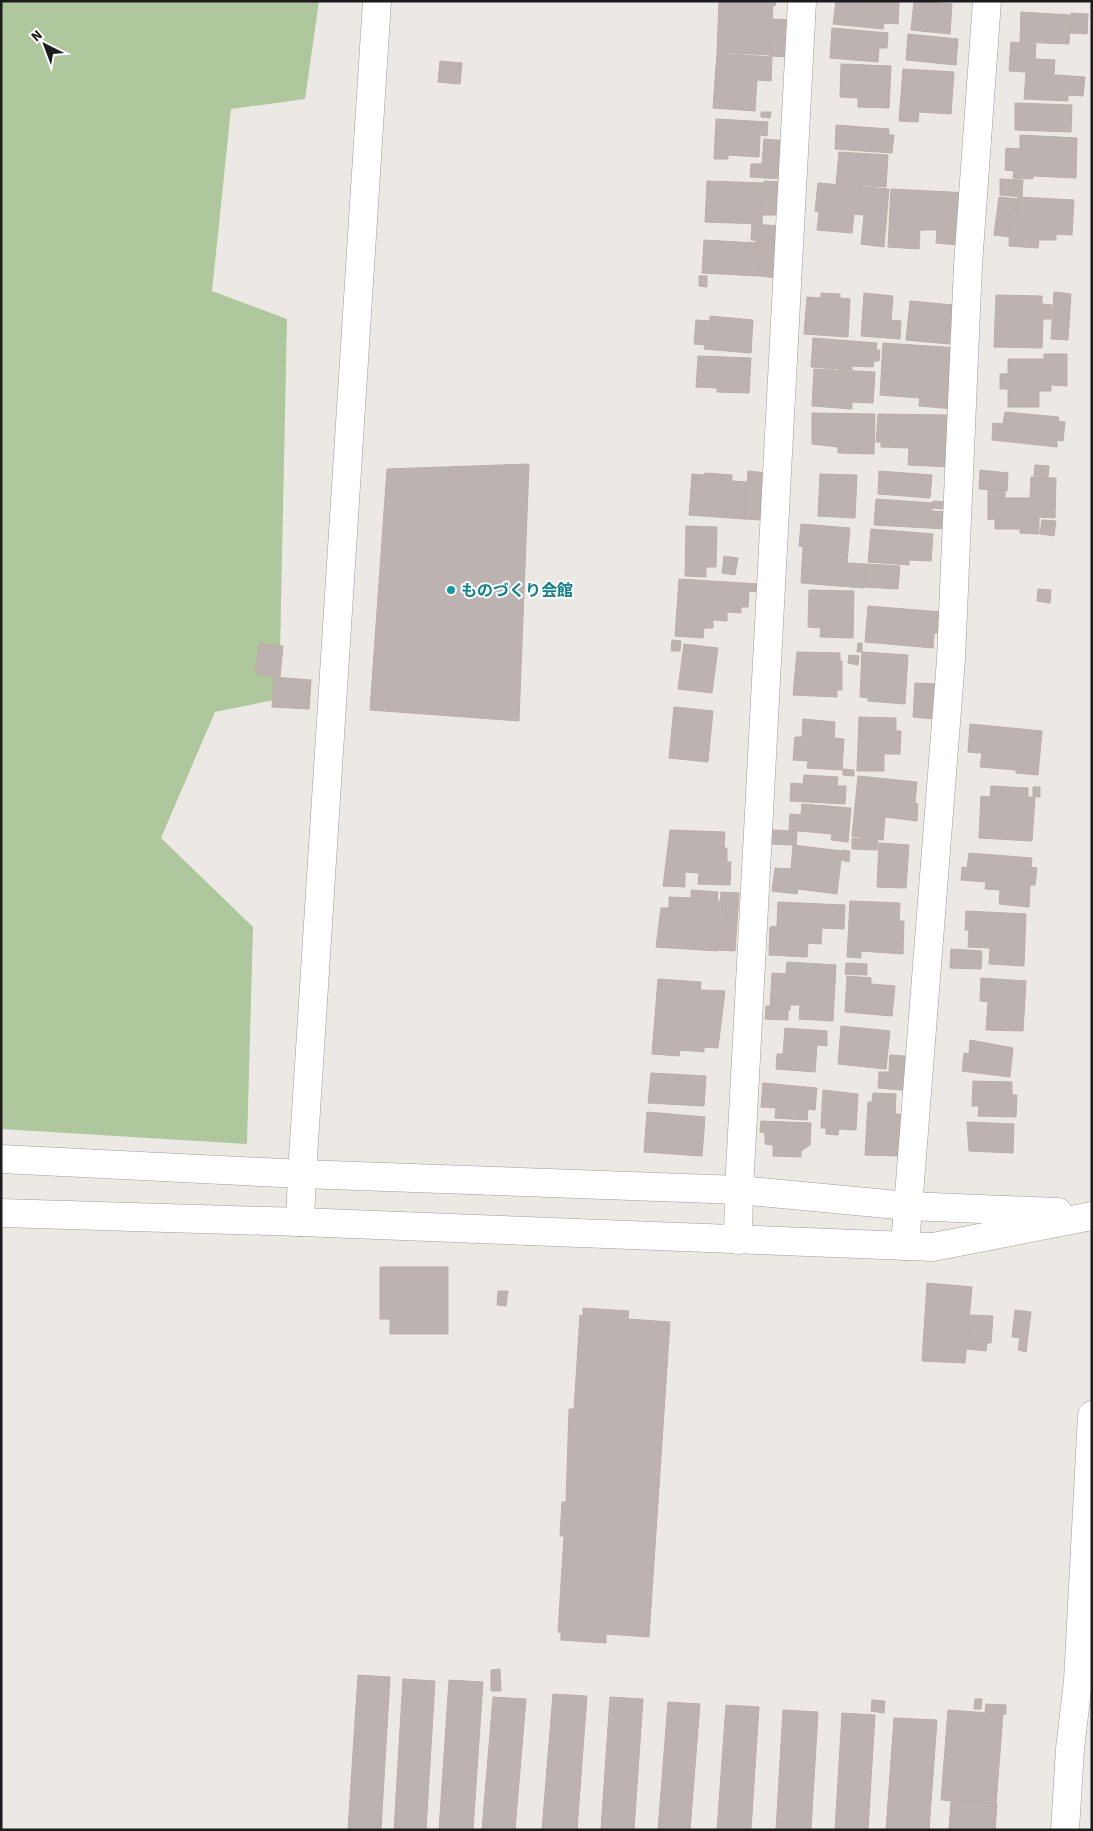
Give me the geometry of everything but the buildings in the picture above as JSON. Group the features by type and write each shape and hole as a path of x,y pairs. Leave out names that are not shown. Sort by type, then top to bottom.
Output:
{"street":[{"path":"300,1222 377,1"},
{"path":"738,1240 739,1190 802,1"},
{"path":"906,1246 951,659 968,264 987,1"},
{"path":"1,1159 302,1174 739,1190 908,1206 1092,1215"},
{"path":"1,1213 300,1222 933,1247 1092,1215"},
{"path":"1066,1830 1081,1750 1078,1681 1092,1415"}],"green space":[{"path":"1,1 319,1 305,99 231,109 212,291 287,319 279,699 215,712 161,838 253,927 247,1144 1,1129"}],"place":[{"name":"ものづくり会館","path":"451,590"}]}
